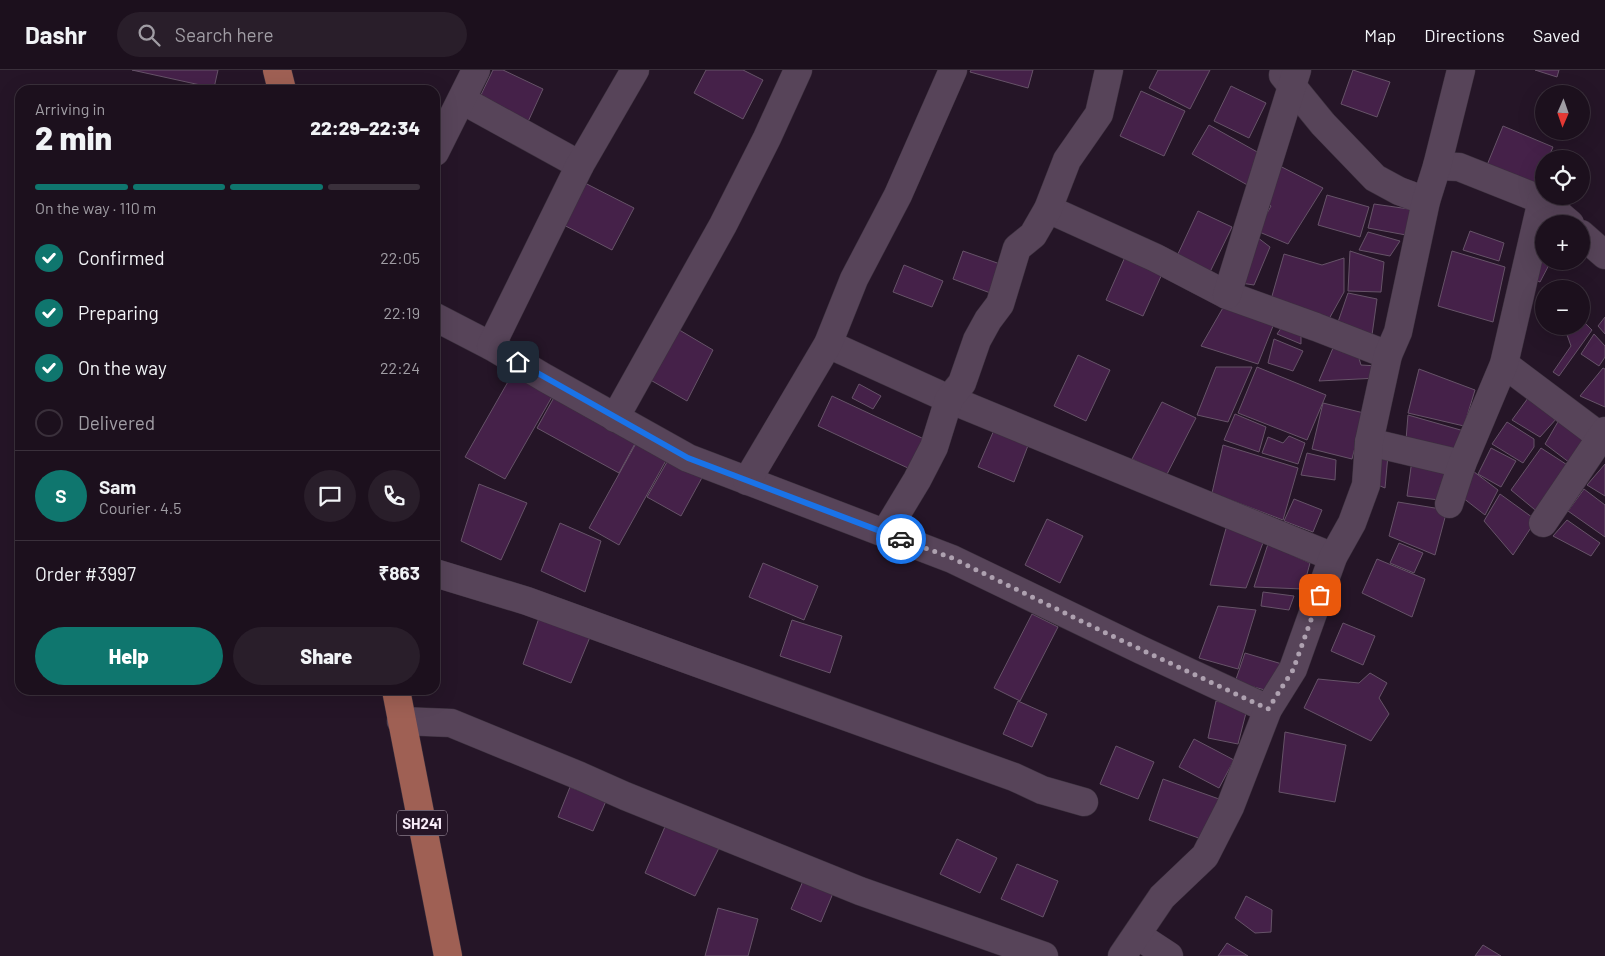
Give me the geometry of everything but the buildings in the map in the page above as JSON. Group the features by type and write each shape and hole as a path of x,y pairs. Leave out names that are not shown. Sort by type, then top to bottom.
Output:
{"main road":[{"path":"277,70 281,85"},
{"name":"SH241","path":"397,695 448,956"}],"street":[{"path":"440,142 476,70"},
{"path":"491,346 580,164 635,70"},
{"path":"615,418 723,225 767,138 798,70"},
{"path":"747,481 828,344 854,279 898,195 953,70"},
{"path":"885,533 917,480 934,447 949,399 962,384 978,340 988,320 1000,304 1017,248 1032,235 1048,209 1067,160 1099,114 1109,70"},
{"path":"1169,956 1130,946 1162,897 1205,856 1230,807 1268,709 1293,670 1333,557 1352,523 1366,485 1369,442 1388,355 1398,332 1426,201 1437,166 1461,70"},
{"path":"1227,296 1289,75"},
{"path":"1289,75 1323,124 1375,178 1399,191 1426,201"},
{"path":"462,100 580,164"},
{"path":"1437,166 1459,167 1535,197"},
{"path":"1449,504 1462,464 1504,364 1541,205"},
{"path":"1548,205 1560,215"},
{"path":"1048,209 1156,258 1227,296 1316,327 1388,355"},
{"path":"1590,242 1605,255"},
{"path":"440,320 491,346 688,458 952,558 1124,642 1268,709"},
{"path":"828,344 949,399 1333,557"},
{"path":"1504,364 1604,436 1543,523"},
{"path":"1369,442 1462,464"},
{"path":"440,574 527,600 1014,777 1042,790 1084,802"},
{"path":"402,721 451,723 860,891 1044,956"}],"way so far":[{"path":"901,539 952,558 1048,606 1268,709 1293,670 1320,595"}],"route":[{"path":"518,362 688,458 901,539"}]}
